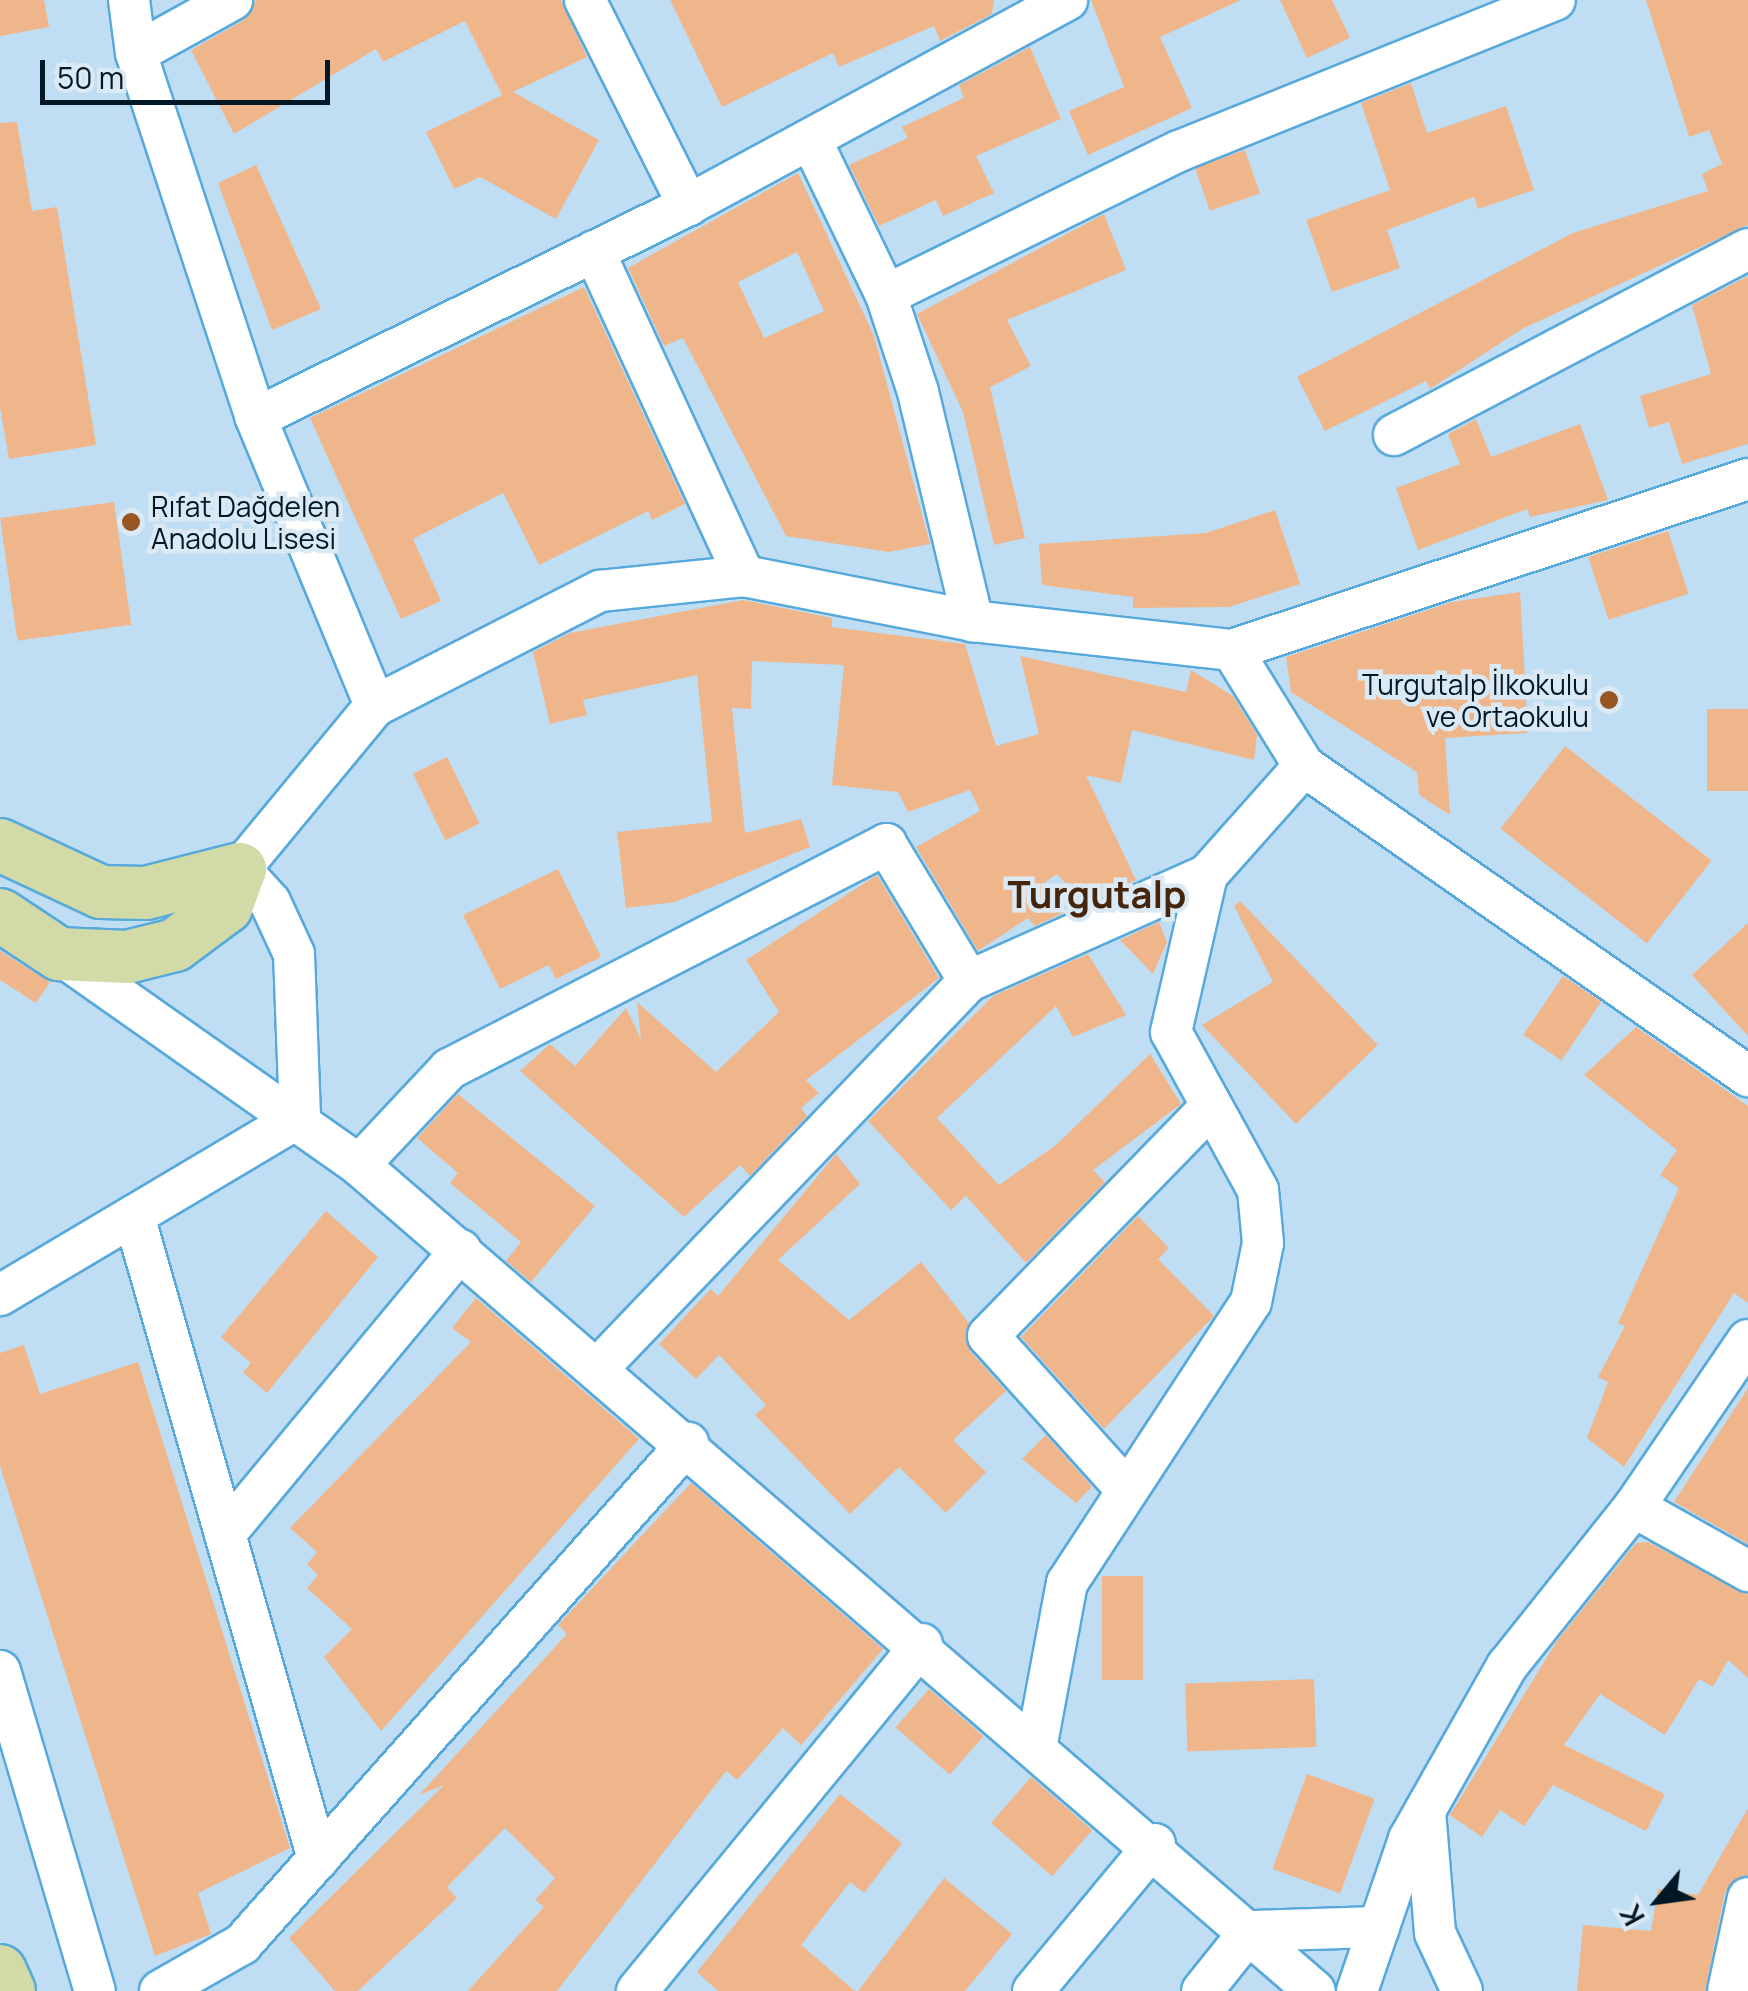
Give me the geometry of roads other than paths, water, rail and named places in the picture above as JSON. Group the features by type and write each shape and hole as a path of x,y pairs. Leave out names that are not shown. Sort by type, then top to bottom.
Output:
{"main road":[{"path":"0,845 101,892 146,893 240,869"},
{"path":"0,915 59,954 127,957 175,944 226,907 240,869"},
{"path":"0,1972 9,1991"}],"street":[{"path":"130,0 136,53 256,418 374,706"},
{"path":"136,53 232,0"},
{"path":"586,0 688,206"},
{"path":"256,418 688,206 811,140 1016,12 1067,0"},
{"path":"886,294 1178,151 1554,0"},
{"path":"811,140 886,294 973,621"},
{"path":"1394,435 1748,249"},
{"path":"594,251 744,576"},
{"path":"300,1117 294,954 270,902 240,869 374,706 600,591 744,576 973,621 1232,650 1748,478"},
{"path":"1232,650 1304,766 1748,1076"},
{"path":"600,1366 969,982 1207,876 1304,766"},
{"path":"359,1164 450,1069 886,844 969,982"},
{"path":"1036,1743 1067,1583 1251,1302 1263,1243 1258,1190 1208,1110 1171,1032 1207,876"},
{"path":"59,954 300,1117 359,1164 1155,1844 1315,1991"},
{"path":"1126,1489 988,1336 1208,1110"},
{"path":"0,1295 300,1117"},
{"path":"134,1216 318,1860"},
{"path":"225,1534 462,1250"},
{"path":"1357,1991 1425,1811 1507,1666 1634,1507 1748,1340"},
{"path":"160,1991 242,1944 688,1442"},
{"path":"1634,1507 1748,1571"},
{"path":"637,1991 922,1644"},
{"path":"0,1672 95,1991"},
{"path":"1425,1811 1435,1933 1462,1991"},
{"path":"1033,1991 1155,1844"},
{"path":"1728,1991 1748,1898"},
{"path":"1202,1991 1250,1931 1379,1926"}],"place":[{"name":"Rıfat Dağdelen Anadolu Lisesi","path":"131,522"},
{"name":"Turgutalp İlkokulu ve Ortaokulu","path":"1609,700"}],"district":[{"name":"Turgutalp","path":"1097,894"}]}
